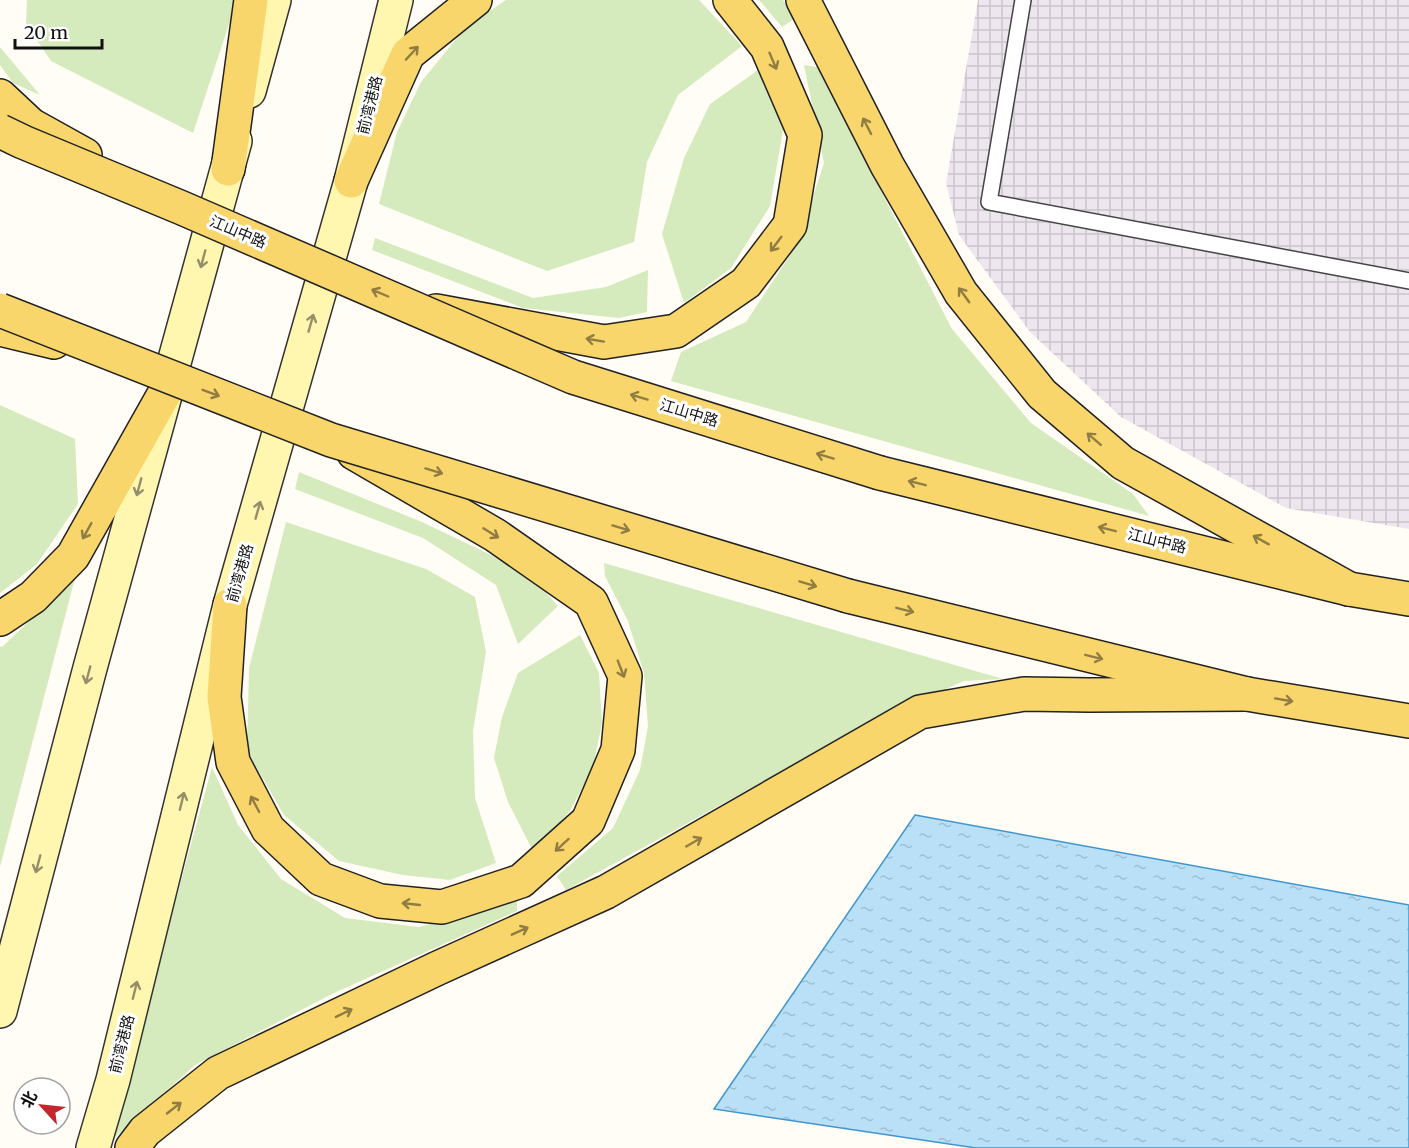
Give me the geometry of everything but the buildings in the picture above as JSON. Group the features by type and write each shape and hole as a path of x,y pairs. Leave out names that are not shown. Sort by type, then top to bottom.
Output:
{"main road":[{"path":"228,169 251,0"},
{"path":"0,1011 93,657 274,0"},
{"name":"前湾港路","path":"93,1148 113,1080 231,605 351,181 396,0"},
{"path":"351,181 408,54 475,0"},
{"path":"803,0 887,165 961,293 1042,394 1123,463 1348,589"},
{"path":"411,306 604,342 676,331 746,283 790,225 805,135 767,47 735,7"},
{"path":"0,96 31,125 182,208"},
{"name":"江山中路","path":"0,131 573,377 880,474 1348,589 1409,599"},
{"path":"0,310 331,440 848,596 1247,694 1409,721"},
{"path":"0,329 126,360"},
{"path":"0,619 33,597 73,556 167,388"},
{"path":"231,605 224,697 233,762 268,829 321,879 380,901 442,907 521,881 588,821 618,750 625,676 591,602 495,535 331,440"},
{"path":"132,1148 146,1131 218,1073 438,968 606,892 920,712 1024,694 1247,694"}],"lane":[{"path":"1023,0 988,201 1409,281"}],"shaded area":[{"path":"978,0 1409,0 1409,529 1286,508 1121,417 1030,332 959,235 946,183"}],"green space":[{"path":"27,0 237,0 193,133 51,61 26,24"},
{"path":"506,0 699,0 742,46 678,95 647,162 634,242 547,271 379,204 397,132 421,82 466,27"},
{"path":"759,0 783,0 794,19 782,27"},
{"path":"0,47 40,95 13,83 0,65"},
{"path":"804,65 822,68 884,197 952,329 1031,423 1133,494 1149,516 671,381 681,352 746,322 798,243 824,163"},
{"path":"761,68 784,124 770,206 731,268 684,303 662,234 684,158 710,104"},
{"path":"375,238 533,298 606,287 648,270 647,312 619,318 523,308 372,250"},
{"path":"0,405 75,439 78,504 37,564 0,593"},
{"path":"299,472 422,522 491,555 538,584 558,606 518,644 496,585 423,538 295,489"},
{"path":"286,522 426,569 475,597 486,652 473,731 475,798 496,863 450,880 403,875 339,861 284,815 247,751 249,668"},
{"path":"604,563 1003,679 964,681 871,722 566,890 557,876 613,828 640,770 648,726 644,673 628,621 605,576"},
{"path":"75,578 0,867 0,647"},
{"path":"580,635 599,673 602,723 593,767 570,811 534,853 508,802 494,758 502,717 518,673"},
{"path":"212,767 238,825 281,879 345,918 419,927 517,901 517,911 334,993 195,1065 110,1142"}],"water":[{"path":"915,815 1409,905 1409,1148 976,1148 714,1109"}]}
